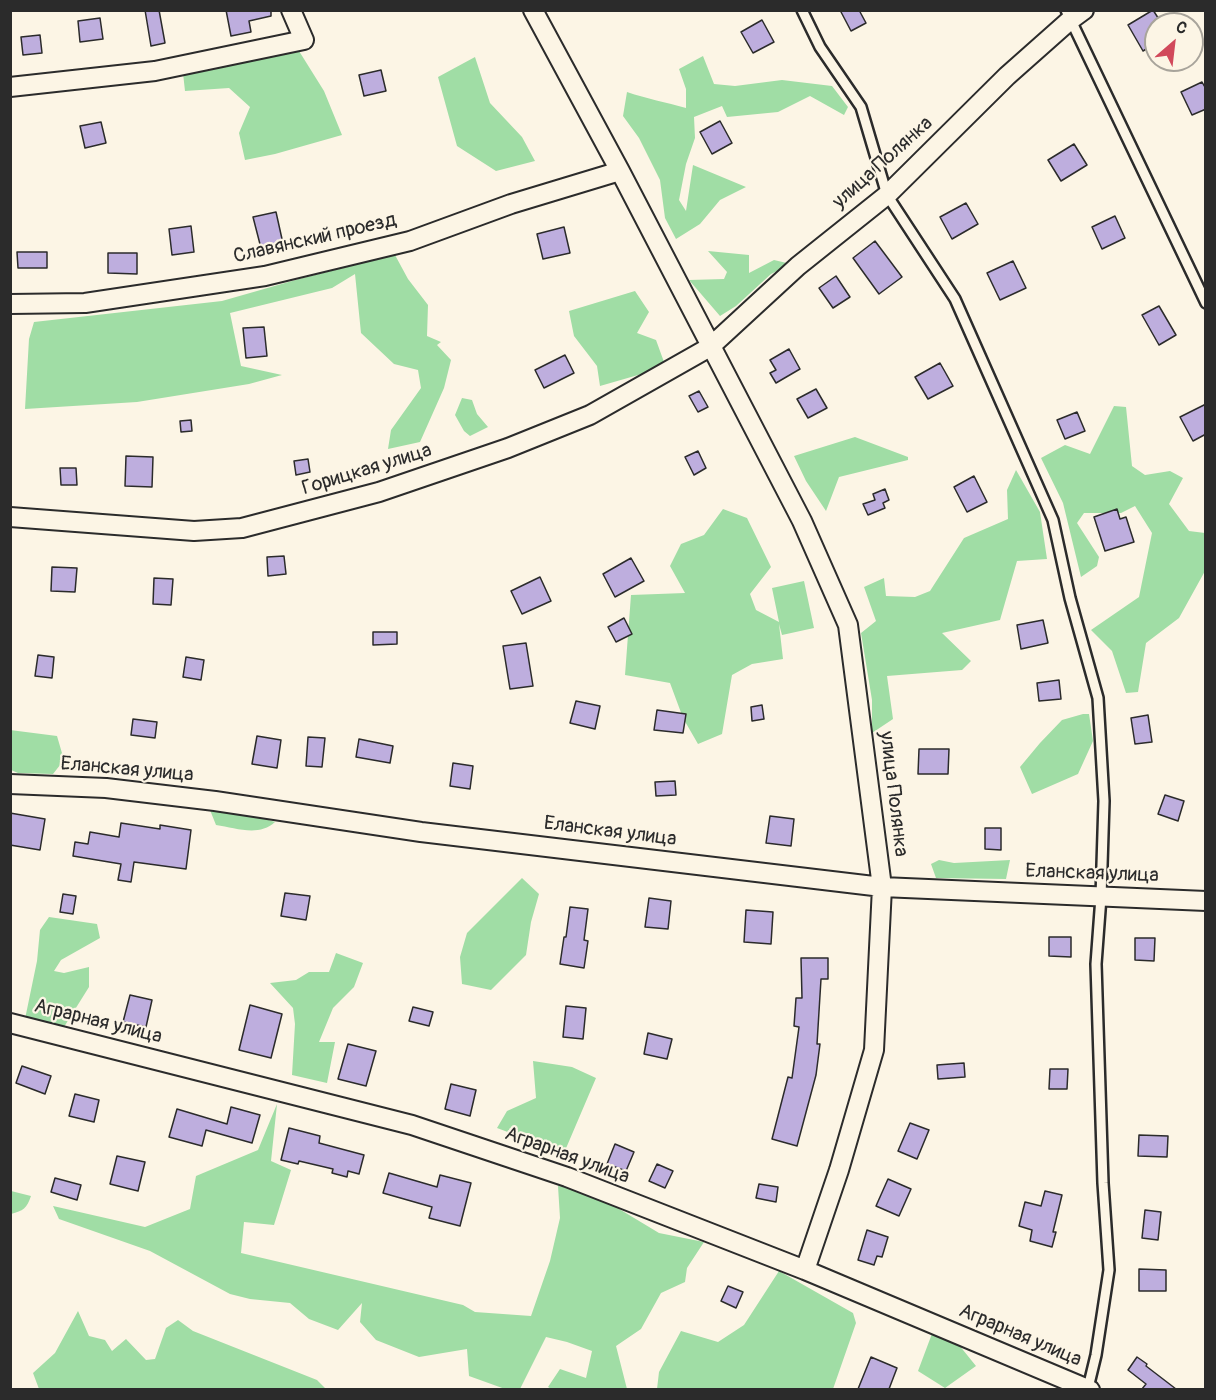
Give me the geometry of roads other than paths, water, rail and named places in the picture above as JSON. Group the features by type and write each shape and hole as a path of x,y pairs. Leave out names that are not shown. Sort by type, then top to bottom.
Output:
{"street":[{"path":"10,87 155,71 304,40 291,10"},
{"name":"улица Полянка","path":"533,10 620,171 802,521 848,625 882,887 874,1050 839,1170 805,1270"},
{"name":"улица Полянка","path":"710,346 798,266 887,195 1073,14"},
{"name":"Славянский проезд","path":"10,304 85,303 266,276 410,241 511,204 620,171"},
{"name":"Горицкая улица","path":"10,517 194,531 242,528 379,492 508,448 590,415 710,346"},
{"name":"Еланская улица","path":"10,784 117,789 215,801 421,832 882,887 1206,901"},
{"name":"Аграрная улица","path":"10,1023 412,1125 567,1177 805,1270 1089,1389"}],"lane":[{"path":"802,10 820,47 861,107 887,195 955,299 1053,520 1070,598 1098,698 1104,801 1096,963 1103,1183 1109,1270 1089,1389"},
{"path":"1073,14 1206,303"}]}
